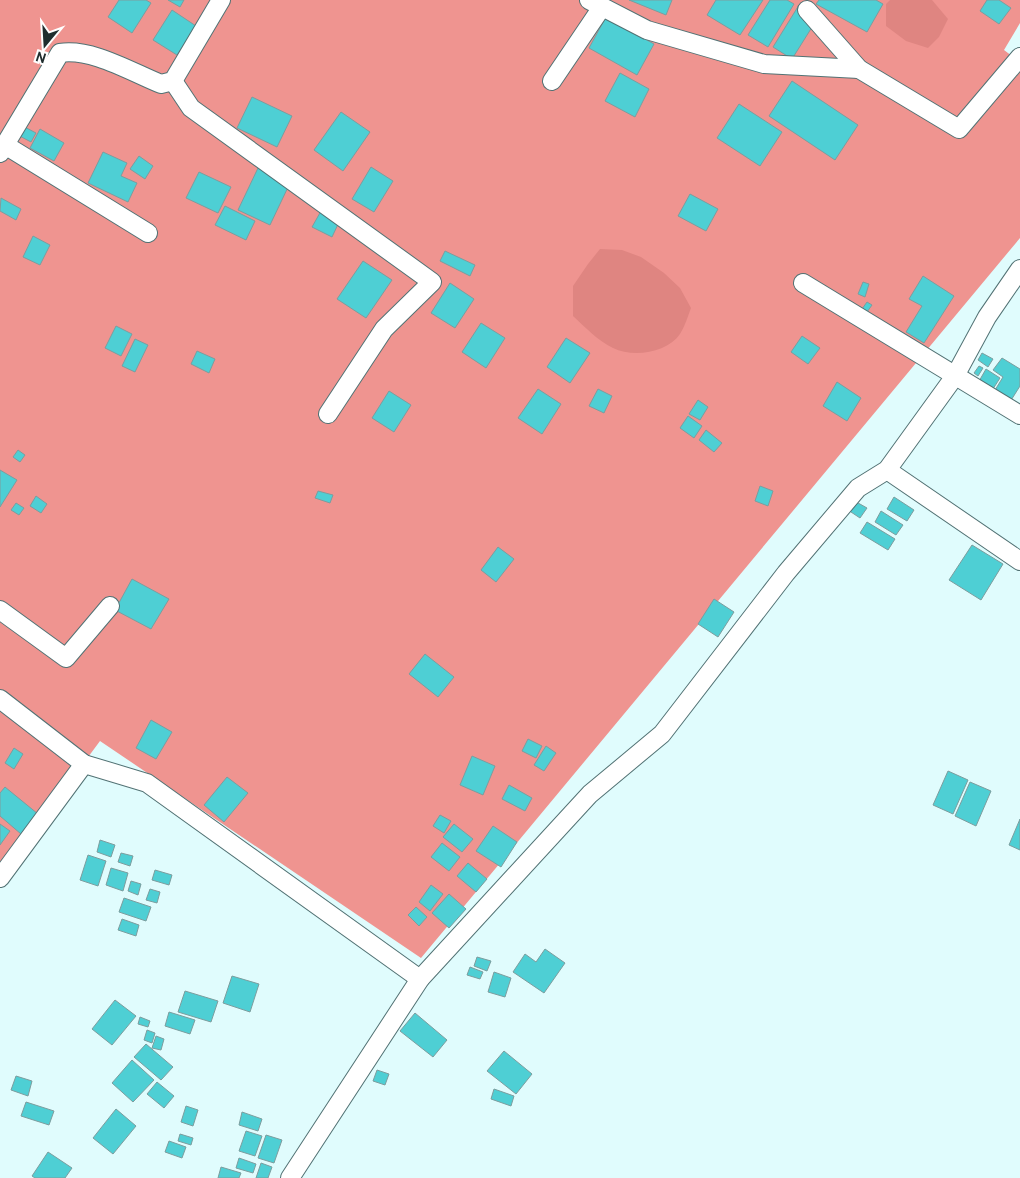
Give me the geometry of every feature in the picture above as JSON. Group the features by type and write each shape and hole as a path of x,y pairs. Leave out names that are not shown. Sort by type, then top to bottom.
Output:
{"street":[{"path":"148,233 2,149 60,53 72,51 89,54 161,84 173,81 221,0"},
{"path":"552,81 596,3 647,30 764,64 859,69"},
{"path":"807,10 859,69 959,129 1020,57"},
{"path":"173,81 191,108 432,282 384,329 328,414"},
{"path":"290,1178 420,979 590,794 662,734 798,558 858,488 887,470 956,376 987,317 1020,269"},
{"path":"804,283 1020,415"},
{"path":"887,470 1020,561"},
{"path":"0,610 66,658 110,606"},
{"path":"0,698 84,764 147,782 420,979"},
{"path":"0,878 84,764"}],"shaded area":[{"path":"0,0 1020,0 1020,23 1004,50 1020,62 1020,238 421,958 100,741 0,876"},
{"path":"890,0 932,0 948,19 939,37 928,48 906,41 886,26 886,4"},
{"path":"600,249 622,250 641,257 664,273 680,288 691,308 682,331 667,346 640,353 621,351 602,342 573,316 573,286"}],"building":[{"path":"119,0 146,0 151,3 132,33 108,17"},
{"path":"168,0 184,0 180,7"},
{"path":"629,0 672,0 666,15"},
{"path":"716,0 763,0 740,35 707,15"},
{"path":"770,0 787,0 794,4 768,47 748,35"},
{"path":"819,0 876,0 883,4 867,32 816,4"},
{"path":"987,0 999,0 1011,8 999,24 980,11"},
{"path":"799,5 819,16 792,59 773,47"},
{"path":"172,10 196,26 177,55 153,40"},
{"path":"606,17 654,44 637,75 589,48"},
{"path":"620,73 649,89 635,117 605,101"},
{"path":"792,81 858,125 835,160 769,116"},
{"path":"252,97 292,116 277,147 237,128"},
{"path":"739,104 782,132 760,166 717,138"},
{"path":"341,112 370,132 343,171 314,150"},
{"path":"19,124 36,133 31,142 14,133"},
{"path":"40,129 64,143 54,161 30,148"},
{"path":"103,152 127,163 121,176 137,183 128,202 88,183"},
{"path":"139,156 153,166 145,179 130,169"},
{"path":"371,167 393,181 374,212 352,199"},
{"path":"258,168 290,183 270,225 238,210"},
{"path":"199,172 231,187 218,213 186,198"},
{"path":"690,194 718,209 706,231 678,216"},
{"path":"1,198 21,209 16,220 0,211"},
{"path":"225,206 255,221 246,240 215,225"},
{"path":"321,211 340,220 332,237 312,227"},
{"path":"33,236 50,245 40,265 23,257"},
{"path":"445,251 475,265 470,276 440,261"},
{"path":"363,261 392,280 366,318 337,299"},
{"path":"923,276 954,296 924,343 906,332 922,306 909,299"},
{"path":"863,282 869,284 865,297 858,294"},
{"path":"450,283 474,299 455,328 431,313"},
{"path":"867,302 872,305 867,312 862,309"},
{"path":"481,323 505,338 486,368 462,352"},
{"path":"116,326 132,334 121,356 105,348"},
{"path":"802,336 820,348 808,364 791,352"},
{"path":"566,338 590,353 570,383 547,367"},
{"path":"135,339 148,345 135,372 122,366"},
{"path":"197,351 215,359 209,373 191,364"},
{"path":"982,353 993,359 988,367 978,360"},
{"path":"1002,358 1020,369 1020,386 1008,405 992,395 1003,377 993,370"},
{"path":"979,366 983,368 978,376 974,373"},
{"path":"986,369 1000,378 991,392 978,383"},
{"path":"837,382 861,398 847,421 823,406"},
{"path":"538,389 561,404 542,434 518,418"},
{"path":"598,389 612,396 604,413 589,406"},
{"path":"389,391 411,405 394,432 372,418"},
{"path":"698,400 708,407 700,420 689,414"},
{"path":"688,416 702,426 694,438 680,428"},
{"path":"706,430 722,443 714,452 699,440"},
{"path":"18,450 25,455 20,462 13,457"},
{"path":"0,470 17,480 0,507"},
{"path":"760,486 773,491 768,506 755,501"},
{"path":"318,491 333,495 330,503 315,498"},
{"path":"36,496 47,504 41,513 30,506"},
{"path":"894,497 914,510 907,521 887,509"},
{"path":"851,499 867,508 860,518 845,508"},
{"path":"16,503 24,508 19,515 11,510"},
{"path":"881,511 903,525 896,535 875,522"},
{"path":"867,522 895,539 888,550 860,533"},
{"path":"972,545 1003,564 981,600 949,580"},
{"path":"498,547 514,559 496,582 481,570"},
{"path":"132,579 169,599 151,629 115,610"},
{"path":"714,599 734,612 718,637 698,624"},
{"path":"425,654 454,677 438,697 409,674"},
{"path":"151,720 172,732 156,759 136,748"},
{"path":"528,739 542,746 536,758 522,751"},
{"path":"546,746 556,753 544,771 534,765"},
{"path":"14,748 23,754 14,769 5,763"},
{"path":"472,756 495,766 483,795 460,785"},
{"path":"948,771 968,780 953,814 933,805"},
{"path":"227,777 248,793 224,822 204,805"},
{"path":"970,782 991,791 976,826 955,816"},
{"path":"509,785 532,798 525,811 502,799"},
{"path":"5,787 38,814 21,834 0,816 0,793"},
{"path":"440,815 451,821 444,833 433,826"},
{"path":"1020,819 1020,850 1009,845"},
{"path":"0,824 10,831 0,845"},
{"path":"454,824 473,839 462,852 443,837"},
{"path":"493,826 517,842 501,867 476,851"},
{"path":"100,840 115,845 111,857 97,852"},
{"path":"442,843 460,857 449,871 431,857"},
{"path":"121,853 133,856 130,866 118,862"},
{"path":"88,855 106,861 98,886 80,880"},
{"path":"468,863 487,879 476,892 457,876"},
{"path":"111,868 128,873 123,891 106,885"},
{"path":"155,870 172,875 169,885 152,880"},
{"path":"131,881 141,884 138,895 128,891"},
{"path":"431,885 443,894 430,911 419,902"},
{"path":"150,889 160,892 157,903 146,900"},
{"path":"449,894 466,909 449,928 432,913"},
{"path":"124,898 151,907 146,921 119,912"},
{"path":"416,907 427,917 419,926 408,915"},
{"path":"122,919 139,925 136,936 118,930"},
{"path":"545,949 565,963 544,993 513,972 525,954 536,962"},
{"path":"477,957 491,961 487,971 474,966"},
{"path":"470,967 483,972 480,979 467,975"},
{"path":"494,972 511,978 505,997 488,992"},
{"path":"232,976 259,984 250,1012 223,1003"},
{"path":"185,991 218,1001 211,1022 178,1012"},
{"path":"115,1000 136,1016 112,1045 92,1029"},
{"path":"169,1012 195,1020 190,1034 165,1026"},
{"path":"415,1013 447,1040 433,1057 400,1031"},
{"path":"140,1017 150,1021 148,1027 138,1024"},
{"path":"147,1030 155,1033 152,1043 144,1040"},
{"path":"156,1036 164,1039 161,1050 152,1048"},
{"path":"146,1044 173,1067 161,1080 134,1057"},
{"path":"504,1051 532,1074 516,1094 487,1071"},
{"path":"132,1060 154,1080 133,1102 112,1083"},
{"path":"377,1070 389,1074 385,1085 373,1081"},
{"path":"16,1076 32,1081 28,1096 11,1090"},
{"path":"157,1082 174,1096 164,1108 147,1094"},
{"path":"494,1089 514,1096 511,1106 491,1099"},
{"path":"26,1102 54,1111 49,1125 21,1116"},
{"path":"186,1106 198,1110 193,1126 181,1122"},
{"path":"116,1109 136,1126 113,1154 93,1138"},
{"path":"242,1112 262,1119 258,1131 239,1125"},
{"path":"246,1131 262,1136 255,1156 239,1151"},
{"path":"180,1134 193,1138 191,1145 178,1141"},
{"path":"266,1135 282,1140 274,1163 258,1158"},
{"path":"169,1141 186,1147 182,1158 165,1152"},
{"path":"48,1152 72,1168 65,1178 35,1178 32,1176"},
{"path":"239,1158 256,1164 253,1173 236,1168"},
{"path":"261,1163 272,1167 268,1178 256,1178"},
{"path":"221,1167 241,1173 239,1178 218,1178"}]}
